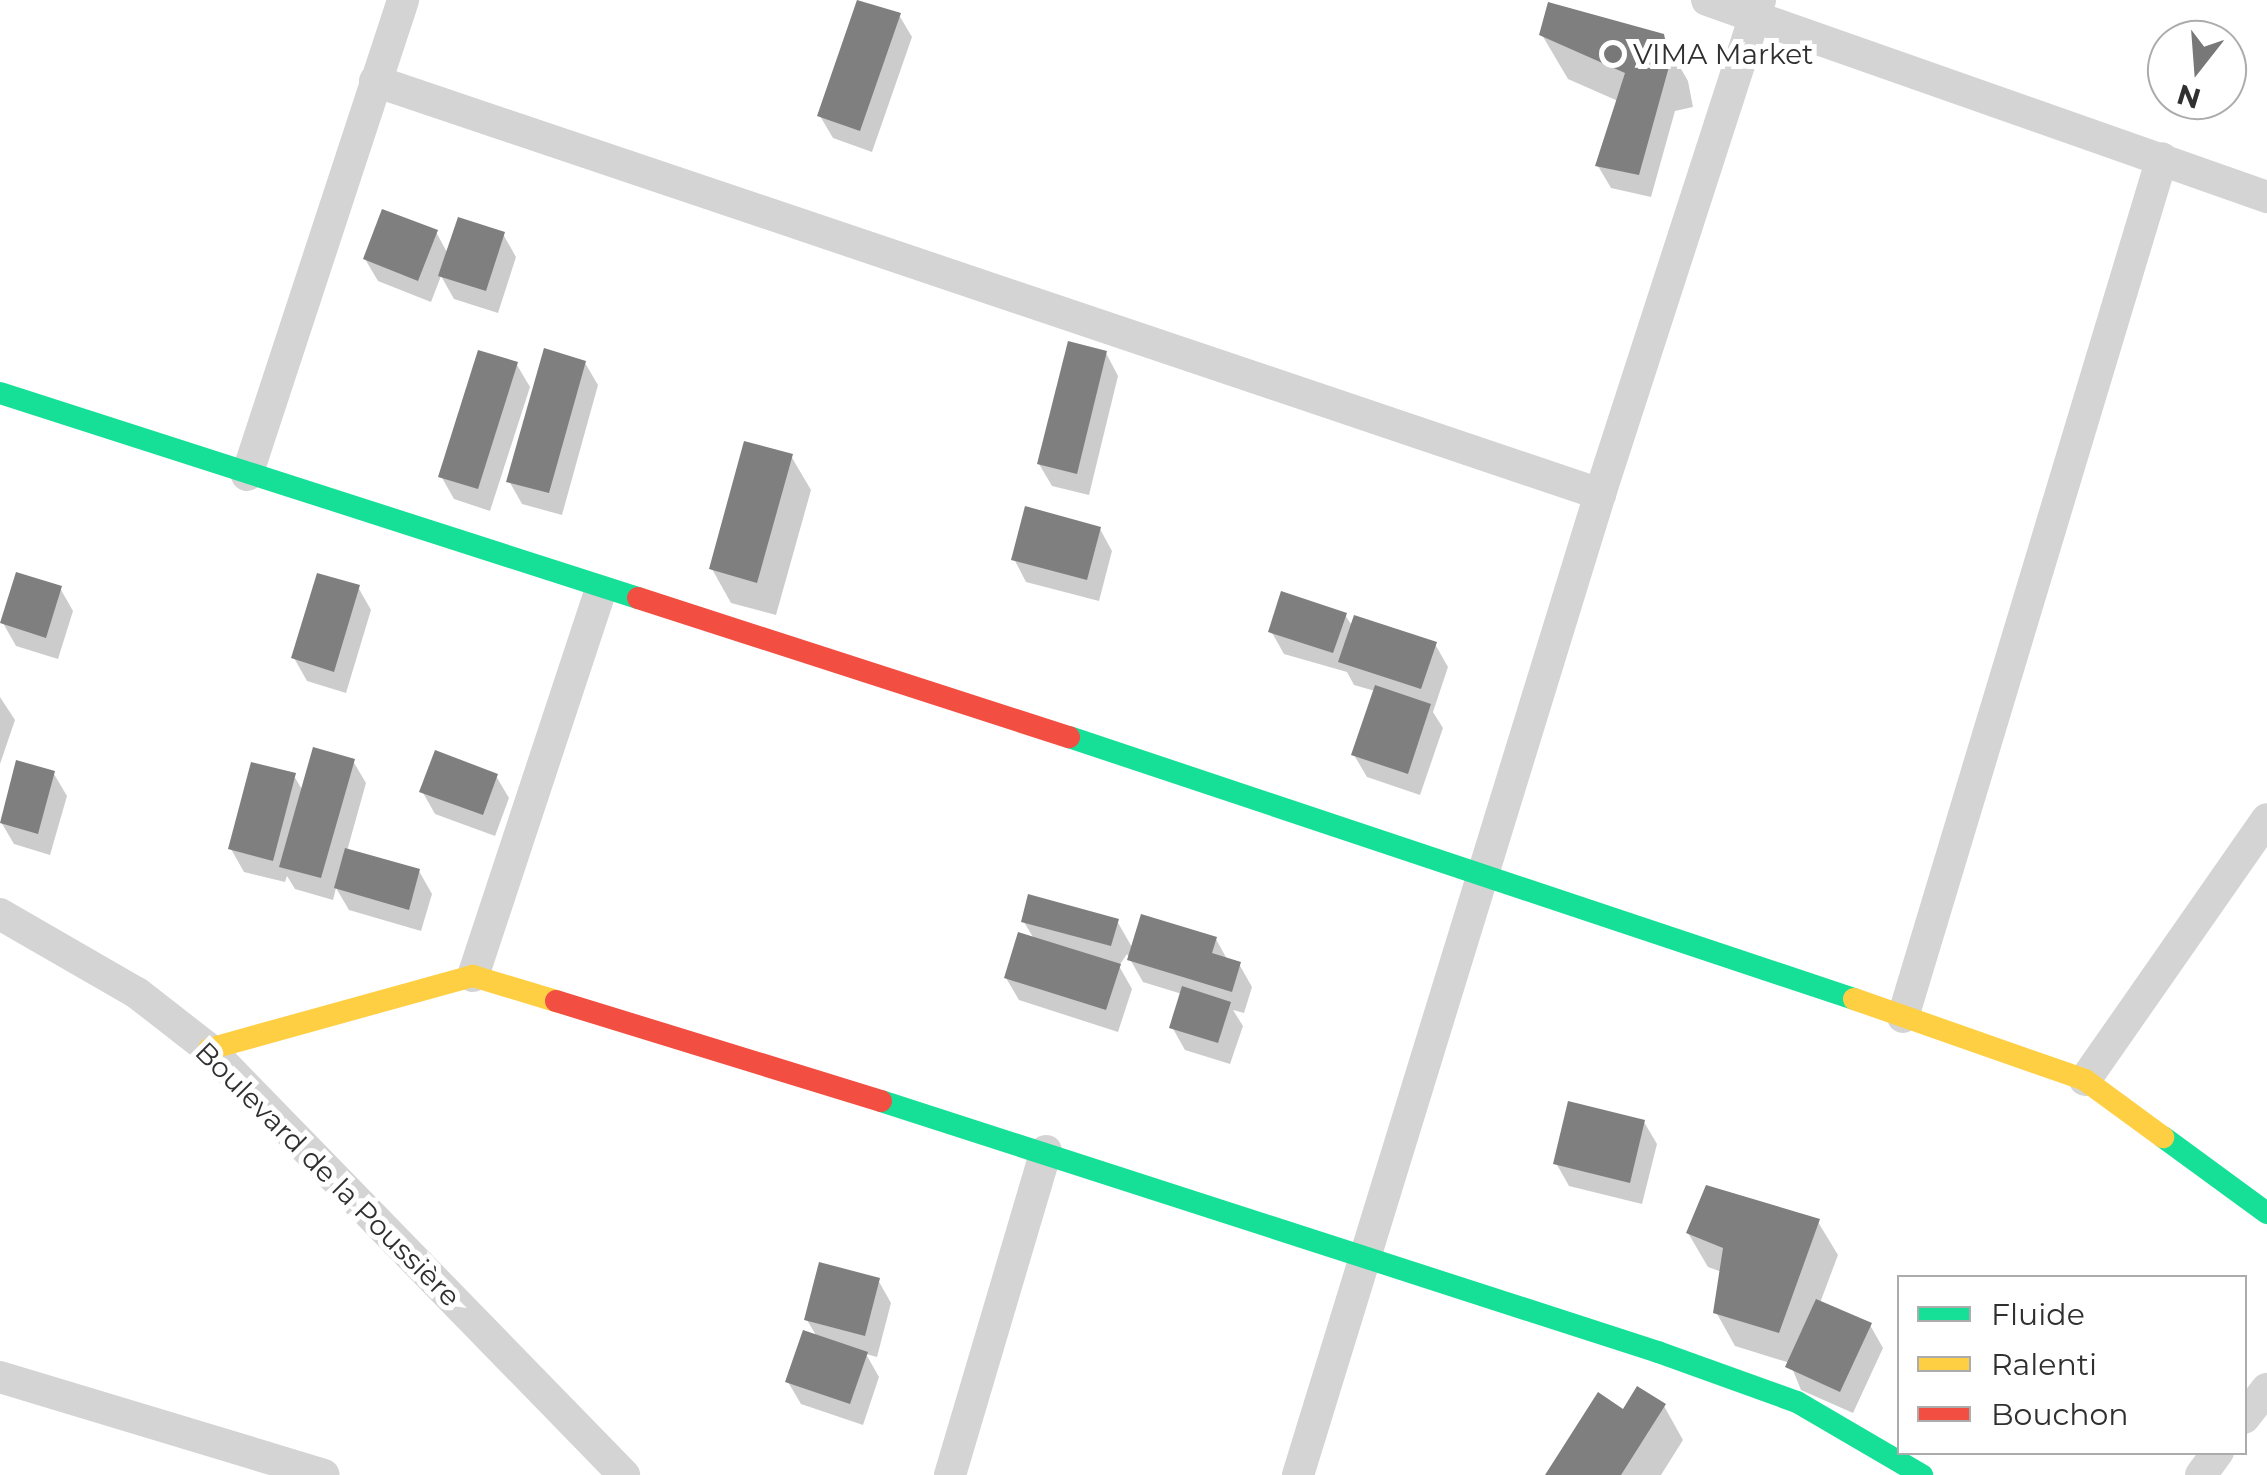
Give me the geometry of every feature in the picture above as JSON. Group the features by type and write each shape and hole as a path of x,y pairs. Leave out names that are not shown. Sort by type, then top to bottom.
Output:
{"street":[{"path":"248,475 403,0"},
{"path":"1707,0 1757,8 2267,198"},
{"path":"1298,1475 1482,870 1757,8"},
{"path":"374,81 1600,494"},
{"path":"1903,1017 2162,158"},
{"path":"0,393 600,590 1482,870 2085,1080 2267,1213"},
{"path":"473,976 600,590"},
{"path":"2085,1080 2267,820"},
{"name":"Boulevard de la Poussière","path":"0,914 137,993 209,1049 624,1475"},
{"path":"209,1049 473,976 1046,1151 1797,1402 1922,1475"},
{"path":"950,1475 1046,1151"},
{"path":"0,1376 323,1475"},
{"path":"2247,1414 2267,1389"}],"building":[{"path":"857,0 901,13 860,131 817,116"},
{"path":"1548,2 1664,34 1670,63 1639,175 1595,166 1625,73 1539,35"},
{"path":"382,209 438,230 418,281 363,259"},
{"path":"458,217 505,232 486,291 438,276"},
{"path":"1068,341 1107,351 1077,474 1037,464"},
{"path":"544,348 586,361 549,493 506,482"},
{"path":"478,350 518,362 478,489 438,477"},
{"path":"744,441 793,454 757,583 709,569"},
{"path":"1025,506 1101,527 1087,580 1011,560"},
{"path":"16,572 62,586 46,638 0,623"},
{"path":"317,573 360,585 334,672 291,658"},
{"path":"1281,591 1347,613 1333,653 1268,632"},
{"path":"1354,615 1437,642 1421,689 1338,662"},
{"path":"1375,685 1431,704 1408,774 1351,755"},
{"path":"313,747 355,759 321,878 279,867"},
{"path":"435,750 498,774 483,815 419,792"},
{"path":"16,760 55,771 38,834 0,823"},
{"path":"251,762 296,773 273,861 228,849"},
{"path":"345,848 420,869 409,910 334,888"},
{"path":"1028,894 1119,919 1111,946 1021,922"},
{"path":"1141,914 1217,937 1212,953 1241,962 1232,992 1127,960"},
{"path":"1018,932 1121,964 1106,1010 1004,978"},
{"path":"1182,986 1231,1002 1218,1043 1169,1028"},
{"path":"1568,1101 1645,1120 1630,1183 1553,1164"},
{"path":"1706,1185 1820,1219 1779,1333 1713,1313 1723,1248 1686,1233"},
{"path":"819,1262 880,1278 865,1336 804,1320"},
{"path":"1816,1299 1872,1323 1840,1392 1785,1367"},
{"path":"803,1330 868,1352 850,1404 785,1382"},
{"path":"1637,1386 1666,1404 1621,1475 1545,1475 1598,1392 1623,1409"}],"traffic: fast":[{"path":"0,393 638,598"},
{"path":"1069,737 1854,999"},
{"path":"881,1101 1658,1352 1797,1402 1922,1475"},
{"path":"2163,1137 2267,1213"}],"traffic: slow":[{"path":"209,1049 473,976 556,1001"},
{"path":"1854,999 2085,1080 2163,1137"}],"traffic: jam":[{"path":"638,598 1069,737"},
{"path":"556,1001 881,1101"}],"place":[{"name":"VIMA Market","path":"1613,54"}]}
